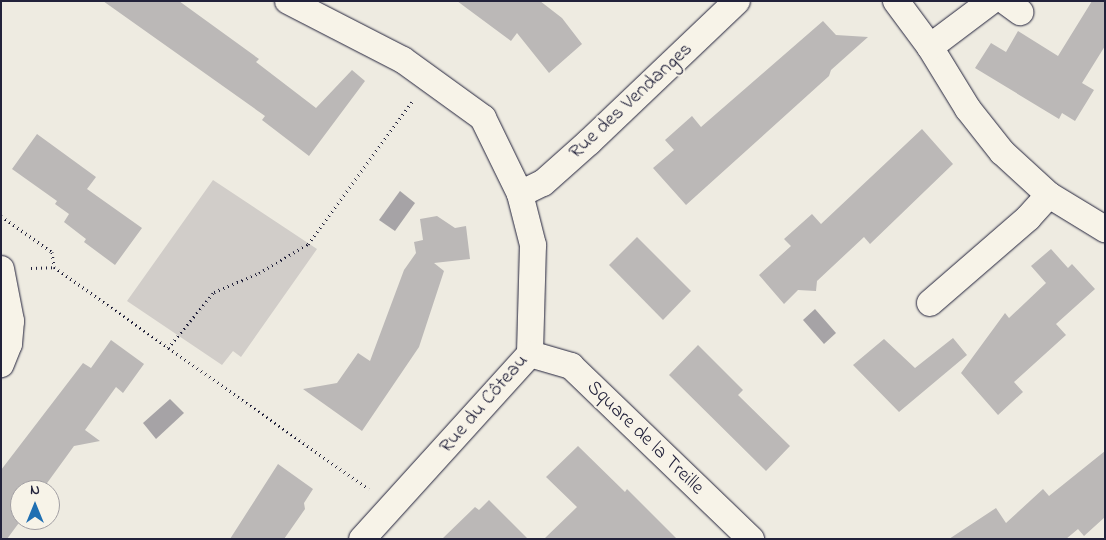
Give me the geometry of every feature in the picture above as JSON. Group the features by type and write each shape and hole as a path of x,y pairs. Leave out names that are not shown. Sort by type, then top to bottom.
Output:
{"street":[{"name":"Rue du Côteau","path":"288,1 403,60 483,118 520,194 533,245 530,354 362,539"},
{"name":"Rue des Vendanges","path":"520,194 543,183 589,142 737,1"},
{"path":"896,1 930,47 968,110 1002,152 1049,195 1105,229"},
{"path":"930,47 991,1"},
{"path":"930,303 1028,218 1049,195"},
{"path":"1,364 9,344 11,321 2,270"},
{"name":"Square de la Treille","path":"530,354 571,366 751,539"}],"path":[{"path":"168,348 214,292 259,273 308,244 414,100"},
{"path":"1,216 52,252 54,267"},
{"path":"2,270 54,267 393,507"}],"shaded area":[{"path":"213,180 317,249 241,357 233,351 222,365 127,301"},
{"path":"400,191 415,203 395,231 379,220"},
{"path":"815,309 836,333 824,344 803,320"},
{"path":"170,399 184,413 156,439 143,423"}],"building":[{"path":"103,1 179,1 259,59 256,62 316,108 352,70 365,81 309,156 262,120 265,116"},
{"path":"457,1 540,1 562,18 582,44 549,73 517,33 511,41"},
{"path":"1092,1 1105,1 1105,46 1082,83 1094,90 1075,121 1062,113 1059,119 975,68 991,43 1006,52 1018,31 1058,56"},
{"path":"823,21 836,35 868,37 831,70 829,76 686,205 653,168 674,150 665,140 692,116 701,127"},
{"path":"922,129 953,164 870,244 864,237 817,281 816,291 798,290 784,304 759,275 791,246 784,239 812,214 821,224"},
{"path":"37,134 96,177 87,189 142,228 115,265 84,242 86,239 64,222 69,214 55,204 57,201 12,169"},
{"path":"437,216 455,228 466,226 470,259 434,263 444,271 419,347 362,431 303,389 337,383 358,353 370,361 404,270 416,253 414,242 423,240 420,219"},
{"path":"637,237 691,291 663,320 609,265"},
{"path":"1051,249 1068,268 1072,264 1095,289 1056,324 1066,335 1014,382 1023,392 998,415 961,373 1005,313 1009,318 1046,283 1031,266"},
{"path":"953,338 967,355 899,412 853,365 884,339 915,368"},
{"path":"111,340 144,364 123,393 116,387 85,430 100,441 74,446 49,480 10,480 10,530 14,530 7,539 1,539 1,470 83,363 91,368"},
{"path":"698,345 743,390 738,395 790,446 766,471 669,375"},
{"path":"578,446 625,492 627,489 677,539 544,539 577,507 546,477"},
{"path":"1105,451 1105,517 1084,536 1078,529 1066,539 949,539 996,508 1006,523 1043,489 1049,496"},
{"path":"278,464 313,489 304,503 305,509 284,539 230,539"},
{"path":"489,500 528,539 442,539 475,507 479,510"}]}
